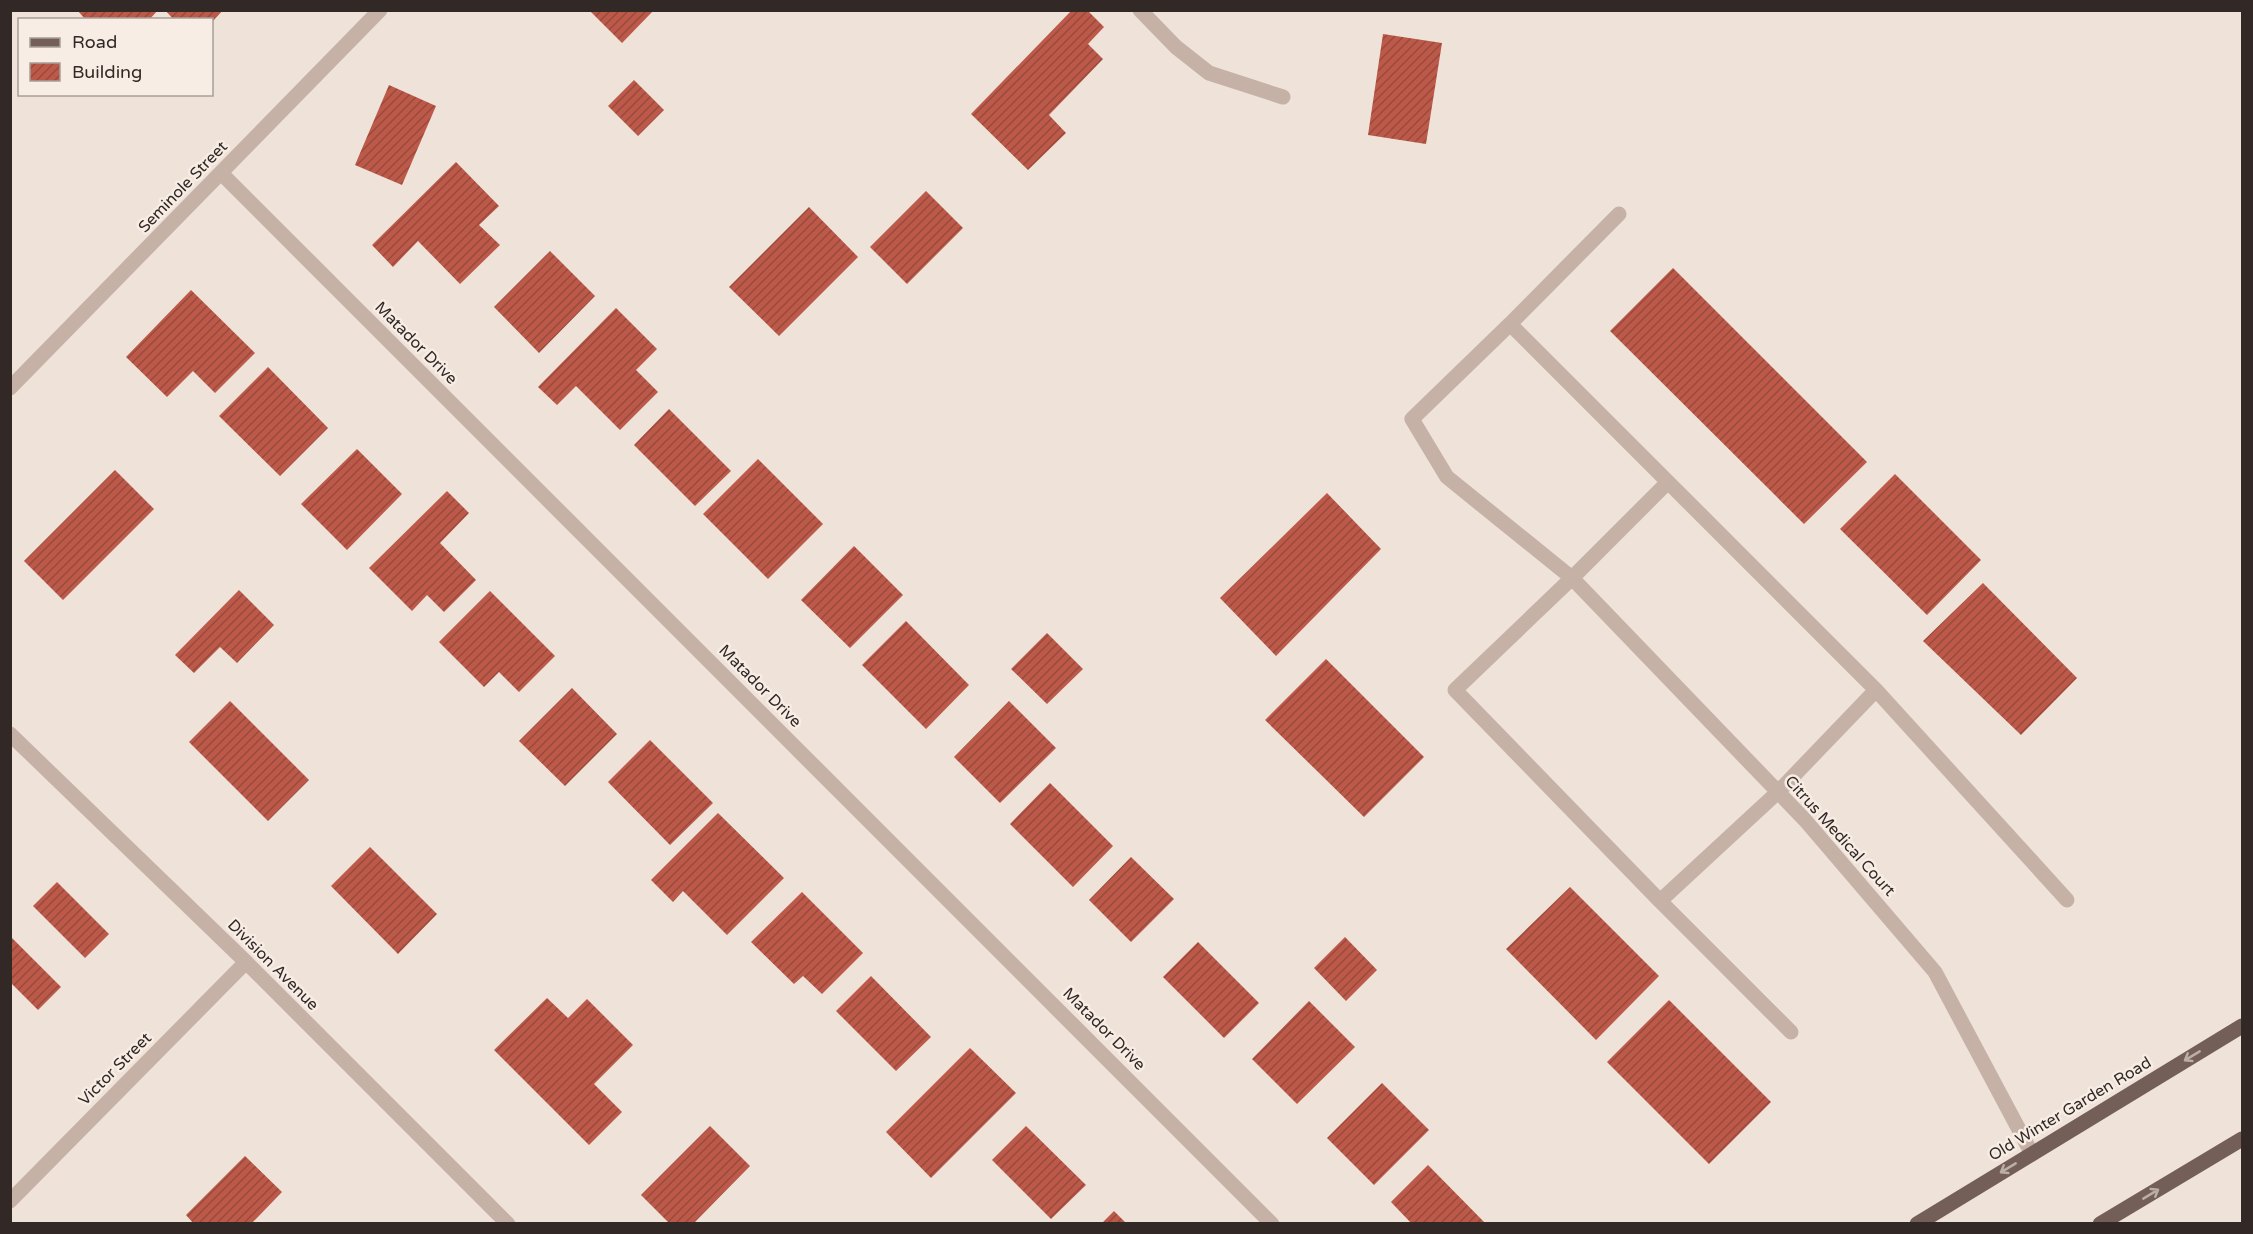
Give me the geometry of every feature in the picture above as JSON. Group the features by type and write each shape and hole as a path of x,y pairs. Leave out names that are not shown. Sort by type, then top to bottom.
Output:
{"main road":[{"name":"Old Winter Garden Road","path":"1917,1224 2242,1026"},
{"path":"2100,1224 2242,1139"}],"street":[{"name":"Seminole Street","path":"10,388 222,174 380,10"},
{"path":"1140,10 1176,47 1209,73 1283,98"},
{"name":"Matador Drive","path":"222,174 1272,1224"},
{"path":"1619,214 1510,324 1876,690 2067,900"},
{"name":"Citrus Medical Court","path":"1510,324 1412,419 1447,477 1572,578 1778,792 1935,972 2032,1154"},
{"path":"1668,482 1455,690 1660,902 1791,1032"},
{"path":"1660,902 1778,792 1876,690"},
{"name":"Division Avenue","path":"10,735 246,962 508,1224"},
{"name":"Victor Street","path":"10,1201 246,962"}],"building":[{"path":"77,10 158,10 151,18 84,18"},
{"path":"165,10 223,10 213,21 213,18 172,18"},
{"path":"589,10 654,10 622,43"},
{"path":"1072,10 1087,10 1104,27 1088,44 1103,59 1049,115 1066,133 1028,170 971,114"},
{"path":"1383,34 1442,43 1426,144 1368,135"},
{"path":"634,80 664,110 638,136 608,106"},
{"path":"389,85 436,106 402,185 355,165"},
{"path":"456,162 499,206 479,225 500,245 460,284 418,241 393,267 372,245"},
{"path":"926,191 963,228 907,284 870,247"},
{"path":"809,207 858,257 779,336 729,287"},
{"path":"550,251 595,296 539,353 494,307"},
{"path":"1673,268 1867,462 1804,524 1610,331"},
{"path":"191,290 255,353 215,393 193,371 167,397 126,357"},
{"path":"616,308 657,349 636,370 658,392 620,430 576,386 557,405 538,387"},
{"path":"268,367 328,428 280,476 219,416"},
{"path":"669,409 731,471 695,506 634,445"},
{"path":"357,449 402,494 347,550 301,504"},
{"path":"758,459 823,524 768,579 703,514"},
{"path":"115,470 154,509 63,600 24,561"},
{"path":"1895,474 1981,560 1927,615 1840,529"},
{"path":"447,491 469,513 440,543 476,580 444,612 427,595 412,611 369,568"},
{"path":"1327,493 1381,549 1276,656 1220,598"},
{"path":"854,546 903,595 850,648 801,600"},
{"path":"1983,583 2077,678 2021,735 1923,641"},
{"path":"239,590 274,625 237,663 220,647 194,673 175,655"},
{"path":"490,591 555,656 519,692 499,672 484,687 439,642"},
{"path":"906,621 969,685 926,729 862,665"},
{"path":"1047,633 1083,669 1047,704 1011,669"},
{"path":"1326,659 1424,757 1364,817 1265,720"},
{"path":"572,688 617,734 565,786 519,741"},
{"path":"230,701 309,780 268,821 189,742"},
{"path":"1009,701 1056,748 1000,803 954,757"},
{"path":"650,740 713,803 670,845 608,782"},
{"path":"1050,783 1113,846 1073,887 1010,824"},
{"path":"718,813 784,878 727,935 683,891 673,902 651,880"},
{"path":"370,847 437,914 398,954 331,886"},
{"path":"1131,857 1174,899 1131,942 1089,900"},
{"path":"57,882 109,934 85,958 33,906"},
{"path":"1570,887 1659,976 1596,1040 1506,949"},
{"path":"802,892 863,953 822,994 803,976 794,984 751,942"},
{"path":"10,936 61,987 38,1010 10,982"},
{"path":"1345,937 1377,970 1346,1001 1314,968"},
{"path":"1198,942 1259,1003 1224,1038 1163,977"},
{"path":"871,976 931,1037 896,1071 836,1011"},
{"path":"547,998 568,1018 587,999 633,1045 594,1084 622,1112 589,1145 494,1050"},
{"path":"1669,1000 1771,1102 1709,1164 1607,1062"},
{"path":"1309,1001 1355,1047 1297,1104 1252,1059"},
{"path":"970,1048 1016,1093 931,1178 886,1132"},
{"path":"1382,1083 1429,1130 1374,1185 1327,1138"},
{"path":"710,1126 750,1166 693,1224 670,1224 641,1195"},
{"path":"1026,1126 1086,1185 1051,1219 992,1160"},
{"path":"245,1156 282,1192 251,1224 194,1224 186,1215"},
{"path":"1428,1165 1486,1224 1412,1224 1391,1202"},
{"path":"1114,1211 1127,1224 1101,1224"}]}
